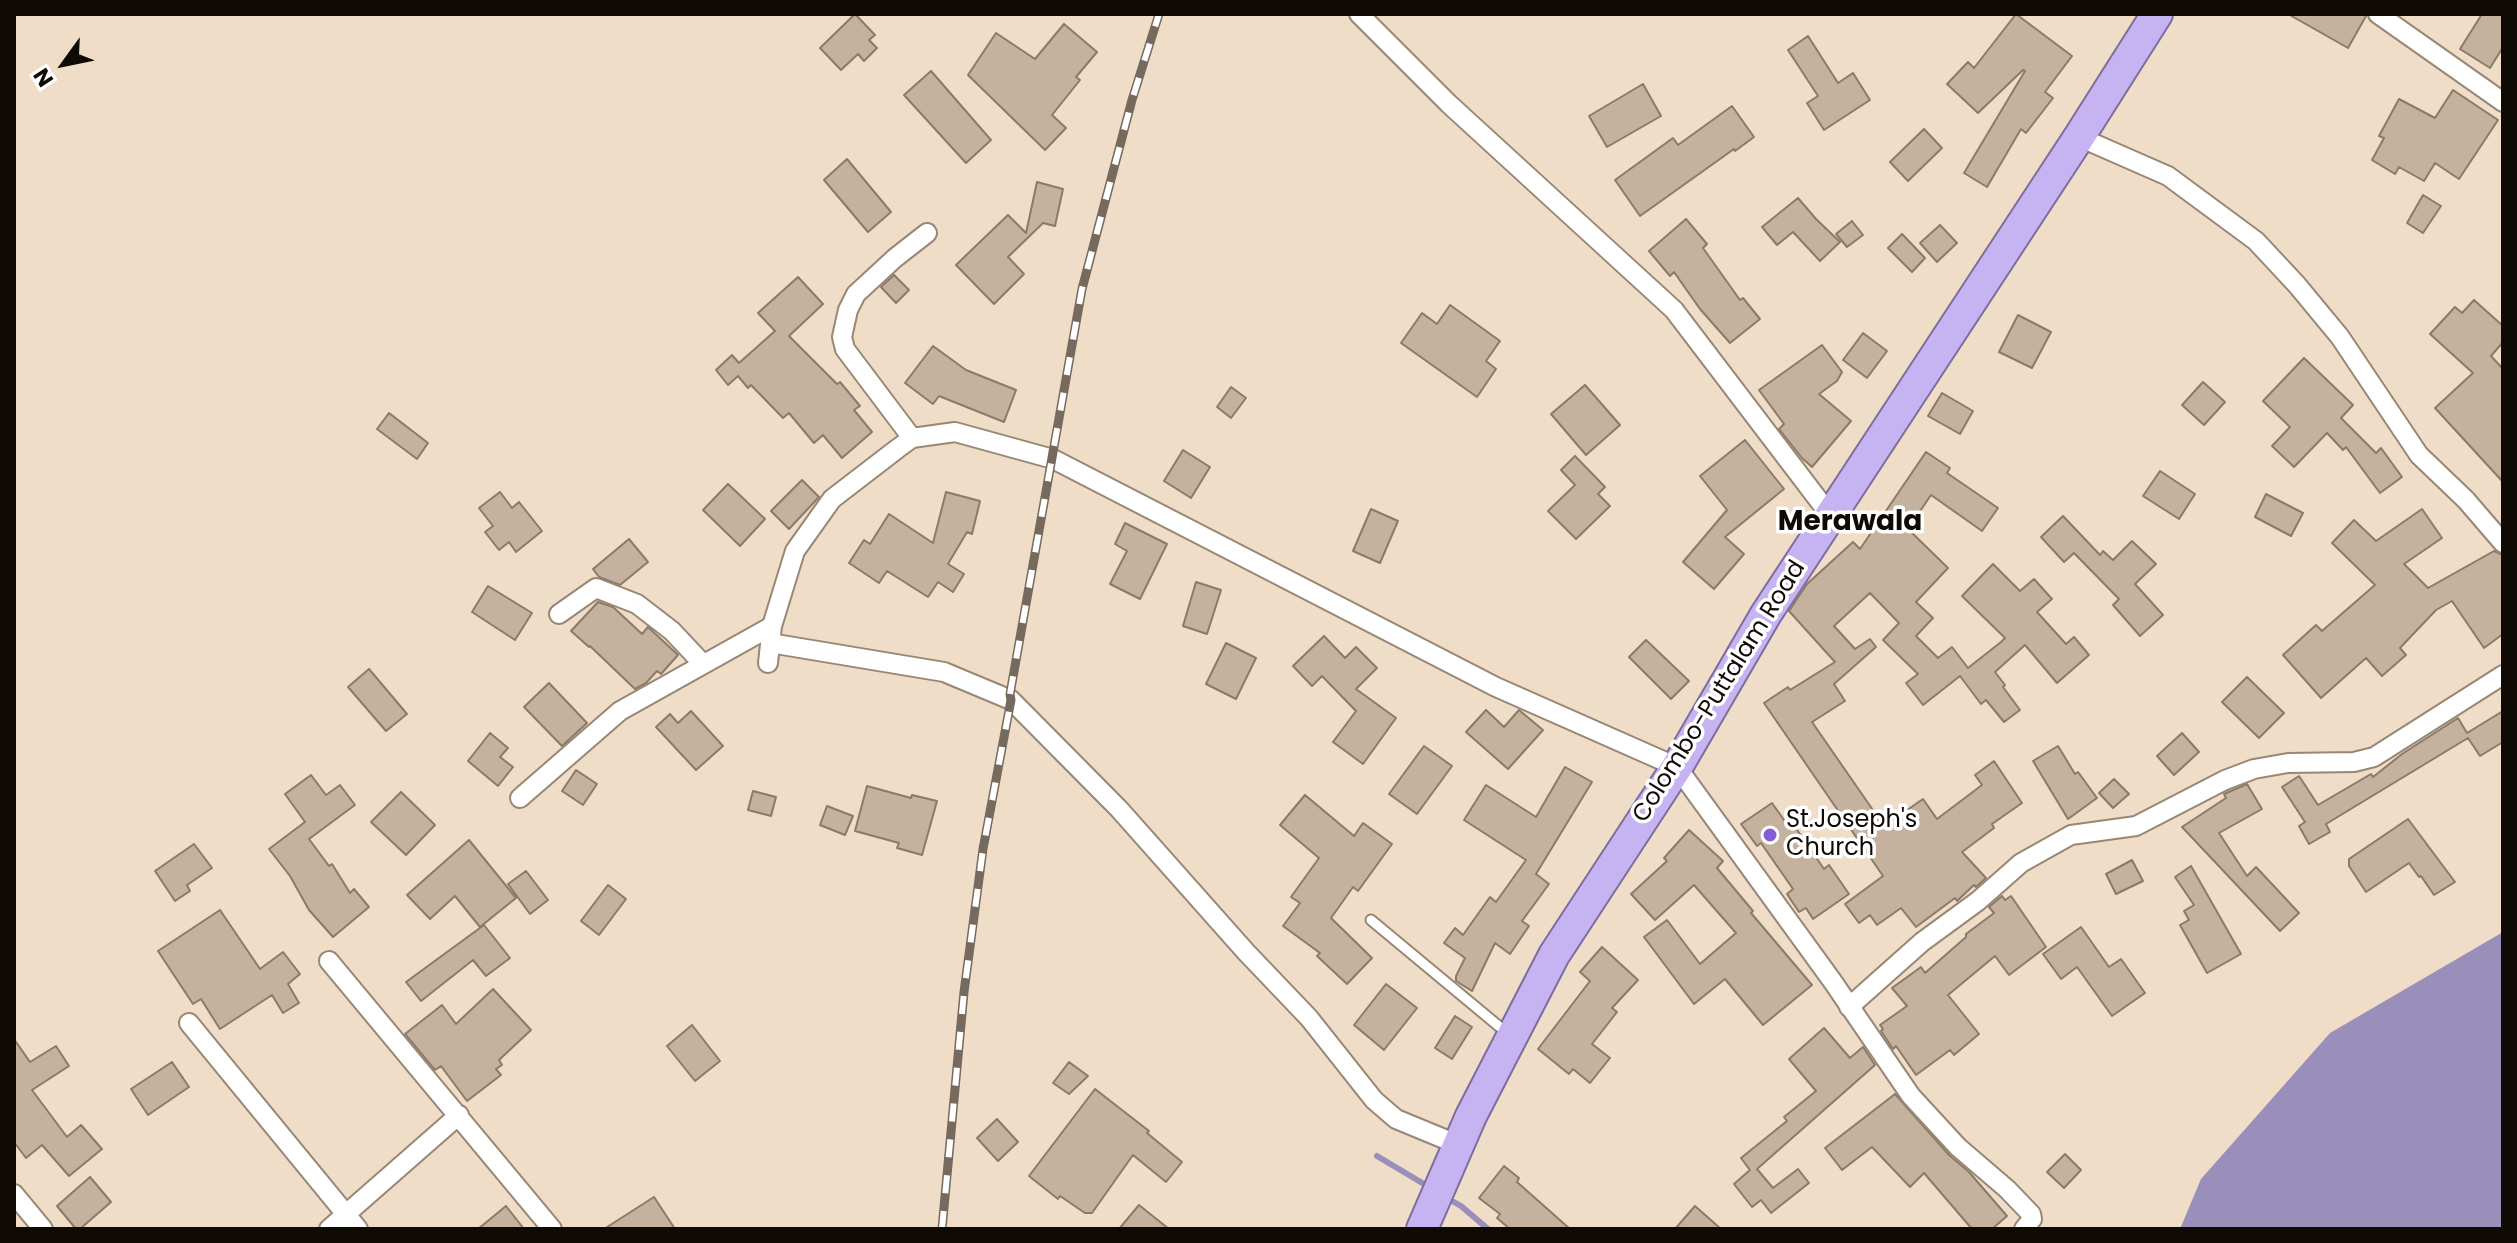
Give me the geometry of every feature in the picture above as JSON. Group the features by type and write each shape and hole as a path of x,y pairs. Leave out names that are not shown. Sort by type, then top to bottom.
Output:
{"highway":[{"name":"Colombo-Puttalam Road","path":"1423,1227 1459,1145 1554,955 1677,767 1766,614 2157,14"}],"street":[{"path":"1359,14 1449,104 1674,310 1830,515"},
{"path":"2378,14 2503,102"},
{"path":"2079,137 2168,176 2256,241 2340,337 2419,455 2466,500 2503,543"},
{"path":"912,438 845,349 842,337 848,310 856,294 927,233"},
{"path":"768,663 771,634 795,551 832,499 912,438 955,432 1053,459 1496,687 1677,767 1927,1115 2031,1214 2032,1219 2024,1229"},
{"path":"559,614 596,588 637,604 672,631 703,664"},
{"path":"520,798 620,711 703,664 771,634 944,672 1011,700 1119,809 1309,1018 1374,1100 1396,1119 1459,1145"},
{"path":"1849,1007 1922,942 1978,901 2021,863 2071,835 2136,826 2225,780 2254,769 2288,763 2354,762 2374,757 2503,675"},
{"path":"329,961 552,1229"},
{"path":"189,1023 351,1222"},
{"path":"329,1229 351,1222 459,1115"},
{"path":"14,1194 43,1229"}],"lane":[{"path":"1371,920 1512,1037"}],"shaded area":[{"path":"2503,932 2503,1229 2180,1229 2201,1179 2330,1033"}],"building":[{"path":"855,14 875,35 869,40 877,48 864,61 858,54 841,70 820,48"},
{"path":"2016,14 2072,56 2045,92 2053,98 2026,133 2021,129 1987,187 1964,173 2025,71 1978,113 1947,84 1968,62 1974,68"},
{"path":"2288,14 2366,14 2366,16 2348,48"},
{"path":"2482,14 2503,14 2503,47 2490,68 2460,49"},
{"path":"1064,24 1097,52 1076,77 1080,80 1052,115 1066,128 1045,150 968,75 996,33 1035,59"},
{"path":"1808,36 1838,83 1853,73 1870,100 1824,130 1807,103 1818,96 1788,50"},
{"path":"931,71 991,140 966,163 904,95"},
{"path":"1643,84 1661,116 1607,147 1589,116"},
{"path":"2453,90 2498,120 2459,179 2435,163 2424,181 2399,167 2395,174 2372,160 2384,138 2379,136 2399,99 2435,118"},
{"path":"1732,106 1754,137 1640,216 1615,180 1673,138 1678,145"},
{"path":"1924,129 1942,148 1908,181 1890,162"},
{"path":"847,159 891,212 868,232 824,180"},
{"path":"1037,182 1063,189 1055,226 1043,223 1008,257 1024,274 994,304 956,265 1008,215 1026,233"},
{"path":"2423,195 2441,206 2423,233 2407,223"},
{"path":"1798,198 1840,242 1820,261 1793,232 1777,245 1762,227"},
{"path":"1686,219 1707,244 1703,248 1740,300 1743,298 1760,319 1730,343 1700,309 1674,272 1670,276 1649,251"},
{"path":"1852,221 1863,235 1847,247 1836,234"},
{"path":"1940,225 1957,243 1937,262 1920,243"},
{"path":"1902,234 1925,258 1912,272 1888,248"},
{"path":"894,275 909,290 896,303 881,287"},
{"path":"798,277 823,304 789,336 837,384 840,382 860,406 854,410 872,432 842,458 823,435 814,443 789,413 783,418 751,385 748,388 738,376 728,385 716,370 732,355 739,363 775,331 758,313"},
{"path":"2474,300 2503,326 2503,342 2491,356 2503,369 2503,482 2435,408 2473,373 2430,334 2455,307 2462,313"},
{"path":"1450,305 1500,341 1486,361 1496,369 1477,397 1401,343 1422,313 1437,324"},
{"path":"2018,315 2051,332 2032,368 1999,352"},
{"path":"1863,333 1887,351 1867,378 1843,360"},
{"path":"1822,345 1842,372 1837,381 1819,394 1851,421 1812,467 1779,429 1784,424 1759,390"},
{"path":"933,346 966,370 1016,390 1004,422 939,396 933,404 905,383"},
{"path":"2304,358 2353,405 2341,418 2376,453 2381,448 2402,477 2380,493 2346,447 2343,450 2327,433 2294,467 2272,446 2290,427 2263,401"},
{"path":"2203,382 2225,402 2204,425 2182,405"},
{"path":"1585,385 1620,425 1586,455 1551,414"},
{"path":"1231,387 1246,398 1231,418 1217,407"},
{"path":"1942,393 1973,411 1960,434 1928,416"},
{"path":"389,413 428,443 417,459 377,429"},
{"path":"1745,440 1784,489 1725,537 1744,554 1714,589 1683,562 1727,510 1700,476"},
{"path":"1183,450 1210,467 1191,498 1164,481"},
{"path":"1926,452 1950,468 1947,473 1998,508 1982,531 1931,495 1908,529 1948,568 1916,602 1933,618 1916,636 1938,658 1952,647 1968,668 2001,642 2005,638 1962,596 1993,564 2020,591 2034,579 2052,599 2037,612 2066,644 2074,637 2089,655 2057,683 2025,645 1995,672 2020,710 2004,722 1986,700 1981,704 1960,676 1923,705 1906,683 1918,674 1883,640 1899,623 1870,593 1834,626 1855,649 1870,639 1876,647 1834,684 1845,701 1812,722 1884,826 1923,799 1937,819 1982,785 1975,775 1994,761 2022,803 1992,824 1994,828 1962,852 1986,878 1957,901 1955,898 1916,927 1901,908 1877,925 1870,915 1859,923 1845,904 1883,876 1764,703 1835,662 1789,611 1807,584 1853,542 1860,549"},
{"path":"1575,456 1605,487 1598,494 1610,506 1576,539 1548,511 1575,485 1561,470"},
{"path":"2160,471 2195,494 2179,519 2143,496"},
{"path":"802,480 819,497 789,529 771,511"},
{"path":"728,484 765,519 740,546 703,510"},
{"path":"500,492 512,508 519,502 542,531 516,552 509,542 499,550 485,532 493,526 479,508"},
{"path":"946,492 980,501 972,534 967,532 948,564 964,574 953,592 938,582 928,597 887,571 879,583 849,563 864,540 870,544 889,514 933,543"},
{"path":"2266,494 2303,513 2291,536 2255,517"},
{"path":"1371,509 1398,521 1380,563 1353,551"},
{"path":"2422,509 2442,538 2404,564 2428,588 2494,551 2503,555 2503,634 2484,648 2452,601 2436,610 2400,648 2406,655 2382,676 2366,658 2321,698 2283,655 2316,625 2322,631 2375,585 2332,543 2354,520 2376,541"},
{"path":"2063,516 2100,555 2103,551 2113,560 2132,541 2156,564 2135,584 2163,615 2140,636 2113,605 2119,599 2074,553 2064,562 2041,537"},
{"path":"1125,523 1167,544 1140,599 1110,584 1127,551 1115,544"},
{"path":"629,539 648,562 620,585 599,577 593,569"},
{"path":"1196,582 1221,590 1207,634 1183,626"},
{"path":"488,586 532,613 515,640 472,612"},
{"path":"598,602 613,607 642,634 648,627 678,655 661,674 657,671 635,689 571,631"},
{"path":"1324,636 1345,658 1356,647 1377,668 1356,689 1396,718 1363,764 1333,742 1356,711 1322,676 1312,686 1293,666"},
{"path":"1646,640 1689,681 1671,699 1629,657"},
{"path":"1226,643 1256,658 1236,699 1206,684"},
{"path":"369,669 407,714 386,731 348,687"},
{"path":"2247,677 2284,713 2259,738 2222,702"},
{"path":"549,683 587,723 562,746 524,707"},
{"path":"1486,710 1504,727 1519,710 1543,730 1508,769 1466,732"},
{"path":"691,711 723,746 696,770 656,727 670,714 678,723"},
{"path":"2503,711 2503,742 2480,756 2468,738 2326,824 2330,832 2309,844 2299,826 2305,822 2282,787 2299,776 2318,805 2371,774 2373,777 2458,718 2467,733"},
{"path":"490,733 508,748 500,757 513,767 498,786 468,761"},
{"path":"2182,733 2199,752 2174,775 2157,756"},
{"path":"1424,746 1452,766 1417,814 1389,794"},
{"path":"2058,746 2075,774 2078,772 2097,798 2068,819 2033,761"},
{"path":"1565,767 1592,782 1536,874 1549,884 1522,921 1529,926 1510,954 1495,943 1472,991 1456,981 1465,958 1444,943 1455,928 1463,935 1490,897 1496,902 1526,860 1464,820 1486,785 1536,817"},
{"path":"576,770 597,784 583,805 562,791"},
{"path":"311,775 326,795 340,785 355,805 309,839 329,866 332,864 350,893 354,889 369,907 333,937 309,910 290,876 269,849 305,822 285,794"},
{"path":"2114,779 2129,794 2113,808 2099,793"},
{"path":"2247,784 2262,809 2219,833 2247,876 2256,867 2299,913 2280,931 2182,827 2226,798 2224,794"},
{"path":"867,786 911,798 912,795 937,801 922,855 897,848 899,843 855,831"},
{"path":"753,791 776,797 771,816 748,810"},
{"path":"401,792 435,825 406,855 371,822"},
{"path":"1305,795 1354,836 1363,823 1392,844 1358,891 1353,887 1331,918 1372,958 1347,984 1317,956 1320,953 1283,926 1300,903 1291,897 1319,858 1280,825"},
{"path":"1772,803 1789,827 1793,824 1824,869 1829,865 1849,894 1813,919 1806,908 1799,912 1787,894 1793,889 1761,843 1757,846 1741,824"},
{"path":"827,806 853,816 845,835 820,825"},
{"path":"2408,819 2455,882 2434,895 2409,863 2366,892 2349,866 2349,859"},
{"path":"1689,830 1723,861 1717,868 1812,985 1763,1025 1725,979 1694,1004 1644,937 1667,920 1700,964 1736,933 1694,885 1655,920 1631,894 1667,861 1664,858"},
{"path":"469,840 516,898 480,927 455,896 430,919 407,895"},
{"path":"194,844 212,868 187,885 190,891 175,901 155,871"},
{"path":"2132,860 2143,881 2116,894 2106,874"},
{"path":"2191,866 2241,954 2207,973 2180,925 2189,920 2184,911 2194,905 2175,877"},
{"path":"526,871 548,900 530,914 508,884"},
{"path":"608,885 626,899 599,935 581,921"},
{"path":"2002,896 2005,900 2011,896 2046,947 2009,975 1995,956 1948,995 1979,1034 1954,1055 1950,1050 1916,1075 1896,1046 1893,1049 1881,1031 1880,1025 1907,1006 1892,988 1921,967 1925,973 1966,934 1994,913 1989,907"},
{"path":"220,910 260,969 283,952 300,974 288,984 299,1003 283,1013 272,995 220,1029 201,999 193,1004 158,951"},
{"path":"484,925 510,958 486,976 473,960 421,1001 406,982"},
{"path":"2081,927 2109,967 2121,959 2145,993 2112,1016 2077,967 2061,979 2043,954"},
{"path":"1602,947 1638,980 1612,1008 1617,1012 1592,1044 1610,1058 1590,1083 1573,1069 1569,1074 1538,1049 1590,981 1580,972"},
{"path":"1386,984 1417,1008 1384,1050 1354,1025"},
{"path":"493,989 531,1030 499,1060 502,1065 496,1069 501,1075 467,1101 441,1066 435,1070 405,1034 442,1005 456,1024"},
{"path":"1455,1016 1472,1027 1452,1059 1435,1048"},
{"path":"692,1025 720,1061 695,1081 667,1046"},
{"path":"1824,1028 1850,1058 1863,1047 1875,1065 1757,1169 1773,1188 1798,1169 1809,1183 1771,1213 1761,1200 1752,1207 1734,1184 1750,1170 1741,1158 1787,1121 1784,1117 1816,1091 1789,1059"},
{"path":"14,1039 30,1062 56,1046 69,1066 32,1090 67,1137 81,1125 102,1149 69,1176 42,1145 26,1158 14,1142"},
{"path":"172,1062 189,1087 148,1115 131,1089"},
{"path":"1069,1062 1088,1076 1069,1094 1053,1083"},
{"path":"1095,1089 1149,1131 1147,1133 1182,1162 1166,1182 1133,1155 1092,1213 1085,1213 1060,1196 1058,1199 1029,1176"},
{"path":"1895,1094 2007,1216 1992,1229 1972,1229 1924,1173 1910,1187 1872,1147 1842,1170 1825,1148"},
{"path":"997,1119 1018,1142 998,1161 977,1138"},
{"path":"2065,1154 2081,1170 2064,1188 2047,1172"},
{"path":"1504,1166 1519,1178 1517,1182 1570,1229 1510,1229 1497,1218 1500,1214 1479,1198"},
{"path":"90,1177 111,1202 80,1229 76,1229 57,1206"},
{"path":"654,1197 675,1229 604,1229"},
{"path":"1139,1205 1169,1229 1119,1229"},
{"path":"506,1206 524,1229 478,1229"},
{"path":"1695,1206 1721,1229 1675,1229"}],"waterway":[{"path":"1377,1156 1429,1187"},
{"path":"1445,1197 1488,1229"}],"railway":[{"path":"942,1229 964,992 983,849 1082,289 1132,100 1159,14"}],"place":[{"name":"St.Joseph's Church","path":"1770,835"}],"district":[{"name":"Merawala","path":"1850,523"}]}
